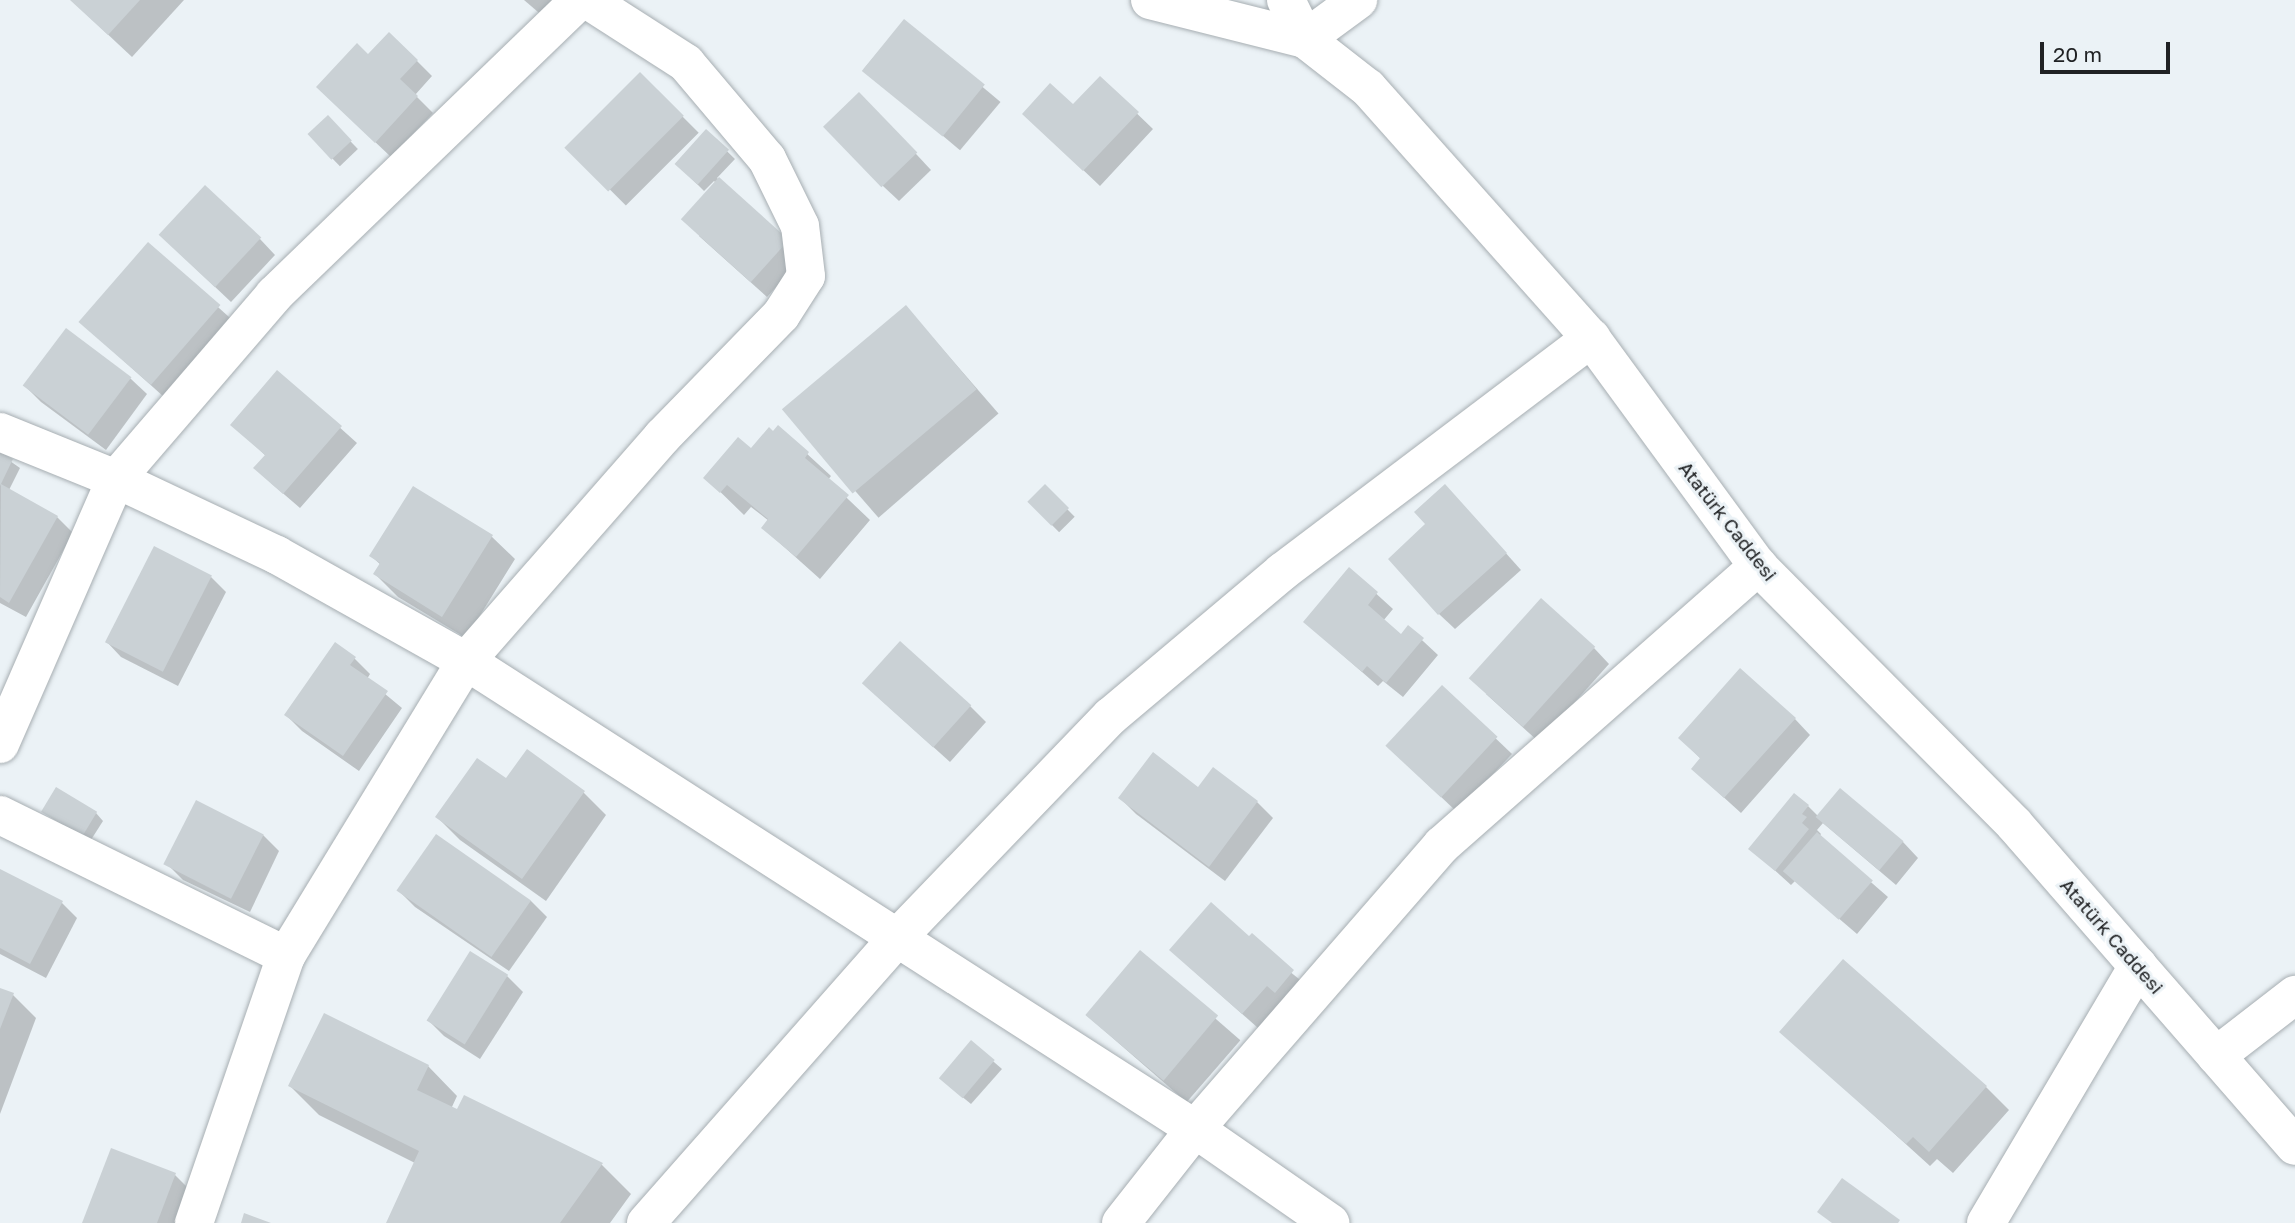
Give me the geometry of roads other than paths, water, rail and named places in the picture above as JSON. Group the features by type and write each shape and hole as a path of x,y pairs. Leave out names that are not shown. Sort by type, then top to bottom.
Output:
{"street":[{"path":"0,744 116,480 274,295 579,0"},
{"path":"194,1223 286,956 466,661 662,437 781,315 806,276 800,226 767,159 686,62 589,0"},
{"name":"Atatürk Caddesi","path":"1150,0 1305,39 1368,88 1591,338 1758,566 2014,824 2295,1146"},
{"path":"1286,0 1305,39 1358,0"},
{"path":"646,1223 897,938 1111,716 1282,572 1591,338"},
{"path":"0,432 116,480 276,555 466,661 1195,1129 1330,1223"},
{"path":"1121,1223 1195,1129 1442,845 1758,566"},
{"path":"0,816 286,956"},
{"path":"1986,1223 2138,966"},
{"path":"2216,1056 2295,995"}]}
